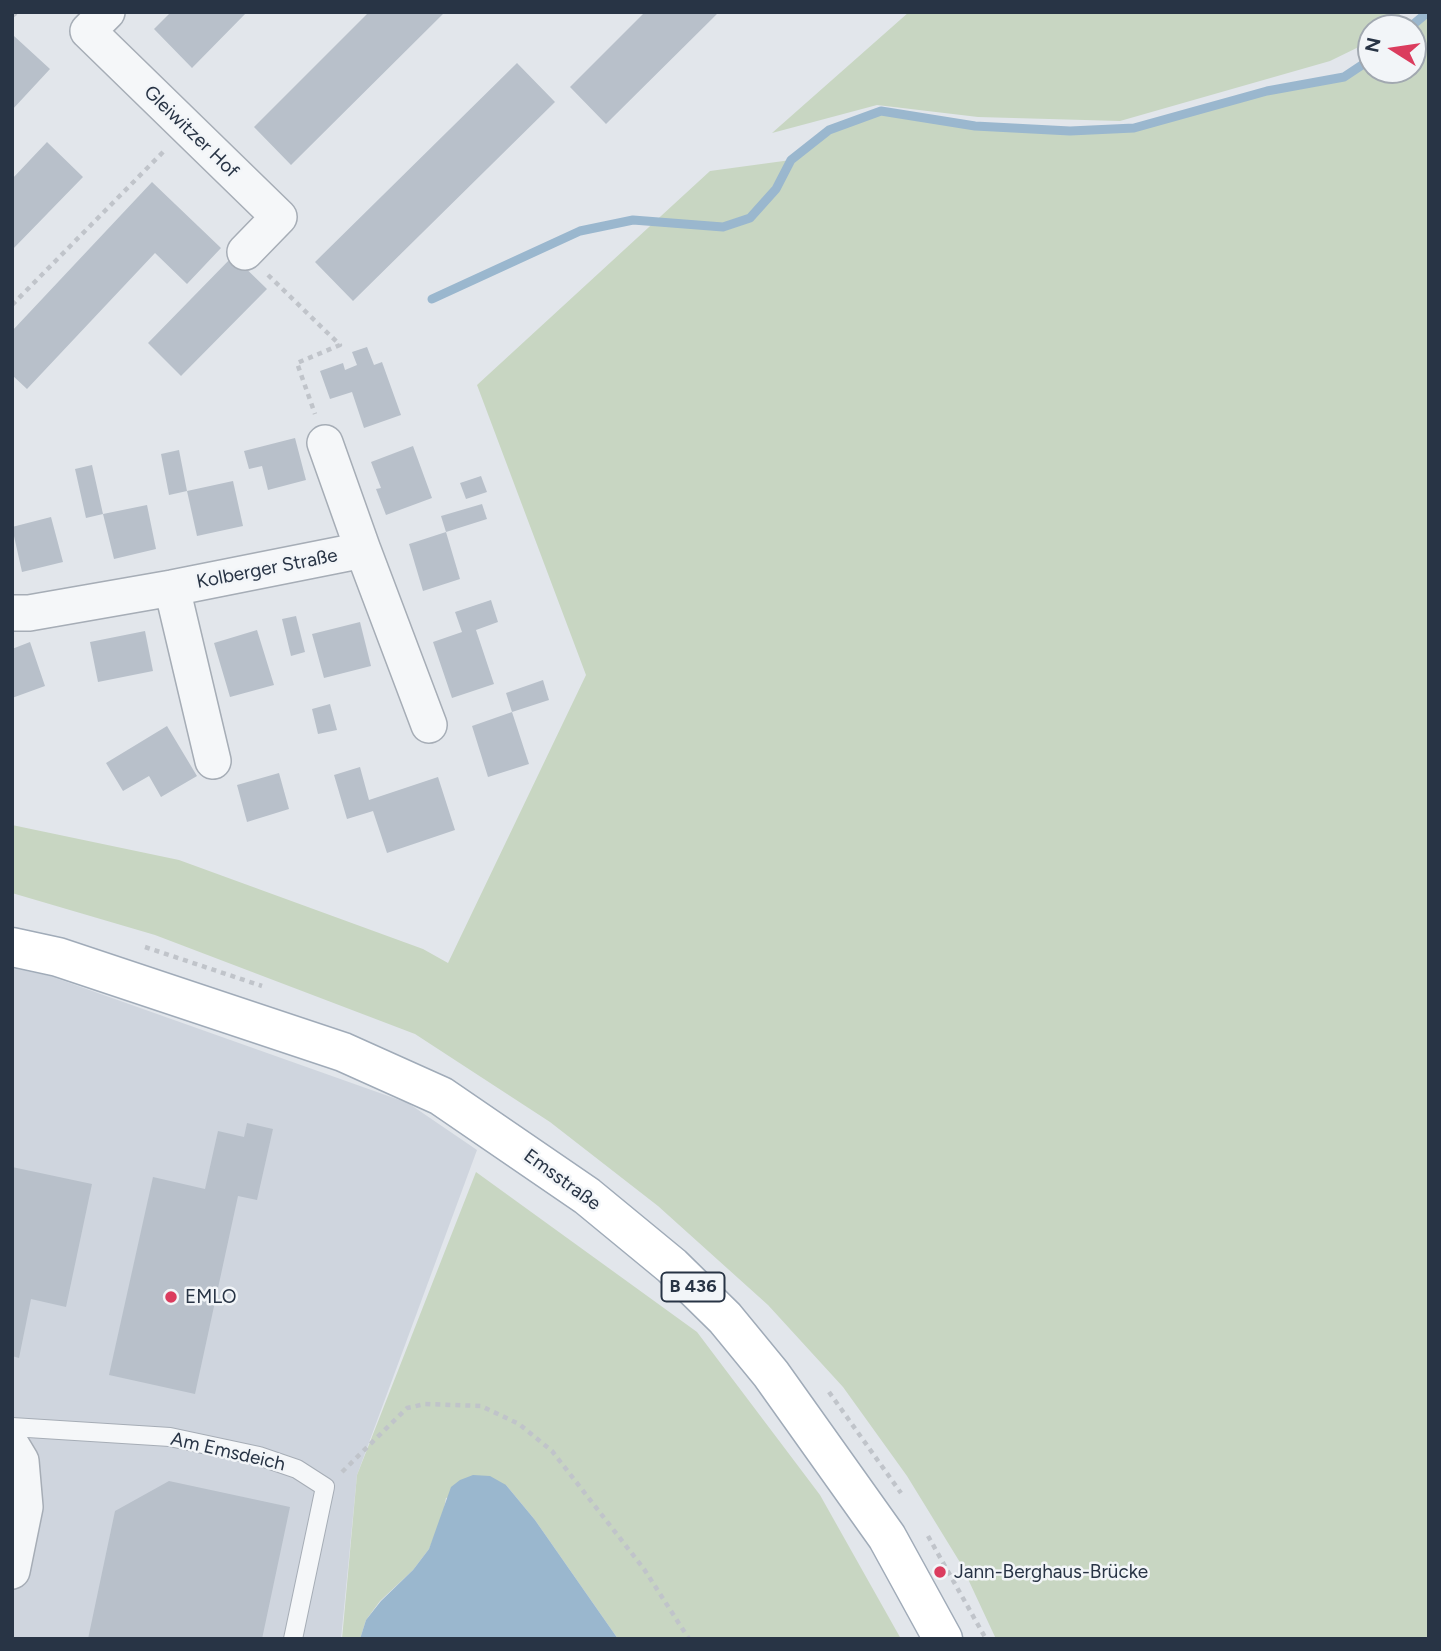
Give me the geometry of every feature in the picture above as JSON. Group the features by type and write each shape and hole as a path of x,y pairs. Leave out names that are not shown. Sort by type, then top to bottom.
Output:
{"main road":[{"name":"Emsstraße","path":"12,947 58,957 343,1052 441,1096 587,1196 672,1266 725,1318 771,1374 887,1537 943,1639"}],"street":[{"name":"Gleiwitzer Hof","path":"107,12 88,31 279,217 245,252"},
{"name":"Kolberger Straße","path":"325,443 429,725"},
{"name":"Kolberger Straße","path":"12,613 29,613 363,550"},
{"name":"Kolberger Straße","path":"172,587 212,761"},
{"path":"12,1446 22,1461 12,1571"}],"lane":[{"name":"Am Emsdeich","path":"12,1427 170,1437 259,1456 297,1469 325,1487"},
{"path":"293,1639 325,1487"}],"path":[{"path":"12,16 16,12"},
{"path":"12,305 186,128"},
{"path":"245,252 340,345 297,363 325,443"},
{"path":"325,1487 407,1408 425,1404 481,1406 519,1424 552,1451 644,1569 689,1639"}],"shaded area":[{"path":"12,968 50,976 408,1103 477,1150 357,1475 341,1639 12,1639"}],"green space":[{"path":"909,12 1402,12 1357,14 1357,48 1330,61 1120,121 978,117 877,105 772,133"},
{"path":"1429,12 1429,1639 996,1639 961,1564 907,1476 843,1387 768,1305 658,1206 550,1122 415,1034 155,935 12,893 12,825 179,860 423,949 448,963 586,675 477,385 710,171 791,160 829,130 881,111 975,126 1070,131 1134,128 1267,91 1344,77 1357,68 1357,84 1427,84 1426,14"},
{"path":"476,1172 697,1332 820,1495 901,1639 618,1639 535,1520 506,1485 446,1498 442,1520 429,1549 413,1570 380,1601 366,1620 360,1639 342,1639 357,1475"}],"water":[{"path":"473,1475 490,1476 506,1485 535,1520 618,1639 360,1639 366,1620 429,1549 451,1487"}],"building":[{"path":"171,12 247,12 192,68 154,29"},
{"path":"369,12 445,12 291,165 254,127"},
{"path":"645,12 719,12 606,124 570,87"},
{"path":"14,36 50,69 12,110 12,38"},
{"path":"517,63 555,102 353,301 315,262"},
{"path":"47,142 83,177 12,250 12,179"},
{"path":"152,182 221,248 187,284 155,253 27,389 12,375 12,331"},
{"path":"233,256 267,289 181,376 148,343"},
{"path":"367,347 374,365 382,362 401,415 364,428 352,392 330,399 320,371 343,363 345,370 357,365 352,352"},
{"path":"295,438 306,480 268,490 262,466 249,469 244,451"},
{"path":"413,446 432,498 386,515 376,489 381,488 371,462"},
{"path":"179,450 187,491 169,495 161,454"},
{"path":"92,465 103,514 86,518 75,469"},
{"path":"481,476 487,492 466,499 460,483"},
{"path":"233,481 243,526 197,536 187,491"},
{"path":"482,504 487,519 446,532 441,516"},
{"path":"147,505 156,549 114,559 103,514"},
{"path":"51,517 63,562 22,572 12,527"},
{"path":"446,532 460,579 423,591 409,544"},
{"path":"491,600 498,622 476,630 494,684 452,698 433,642 462,632 455,612"},
{"path":"296,616 305,652 291,656 282,619"},
{"path":"360,622 371,666 324,678 312,634"},
{"path":"257,630 274,685 230,697 214,643"},
{"path":"145,631 153,671 98,682 90,642"},
{"path":"30,642 45,686 12,698 12,649"},
{"path":"543,680 549,700 512,712 506,693"},
{"path":"330,704 337,730 318,734 312,709"},
{"path":"512,712 529,764 488,777 472,726"},
{"path":"167,726 197,776 161,797 149,776 123,791 106,763"},
{"path":"360,767 369,800 438,777 455,830 387,853 373,811 347,819 334,775"},
{"path":"279,773 289,809 247,822 237,785"},
{"name":"EMLO","path":"247,1123 273,1129 257,1200 238,1196 195,1394 109,1375 153,1177 205,1189 218,1131 244,1137"},
{"path":"12,1167 92,1184 66,1307 31,1299 19,1358 12,1356"},
{"path":"169,1481 290,1507 262,1639 88,1639 115,1511"}],"waterway":[{"path":"432,299 580,231 633,220 723,227 750,218 776,189 791,160 829,130 881,111 975,126 1070,131 1134,128 1267,91 1344,77 1357,68"}],"place":[{"name":"EMLO","path":"171,1297"},
{"name":"Jann-Berghaus-Brücke","path":"940,1572"}]}
